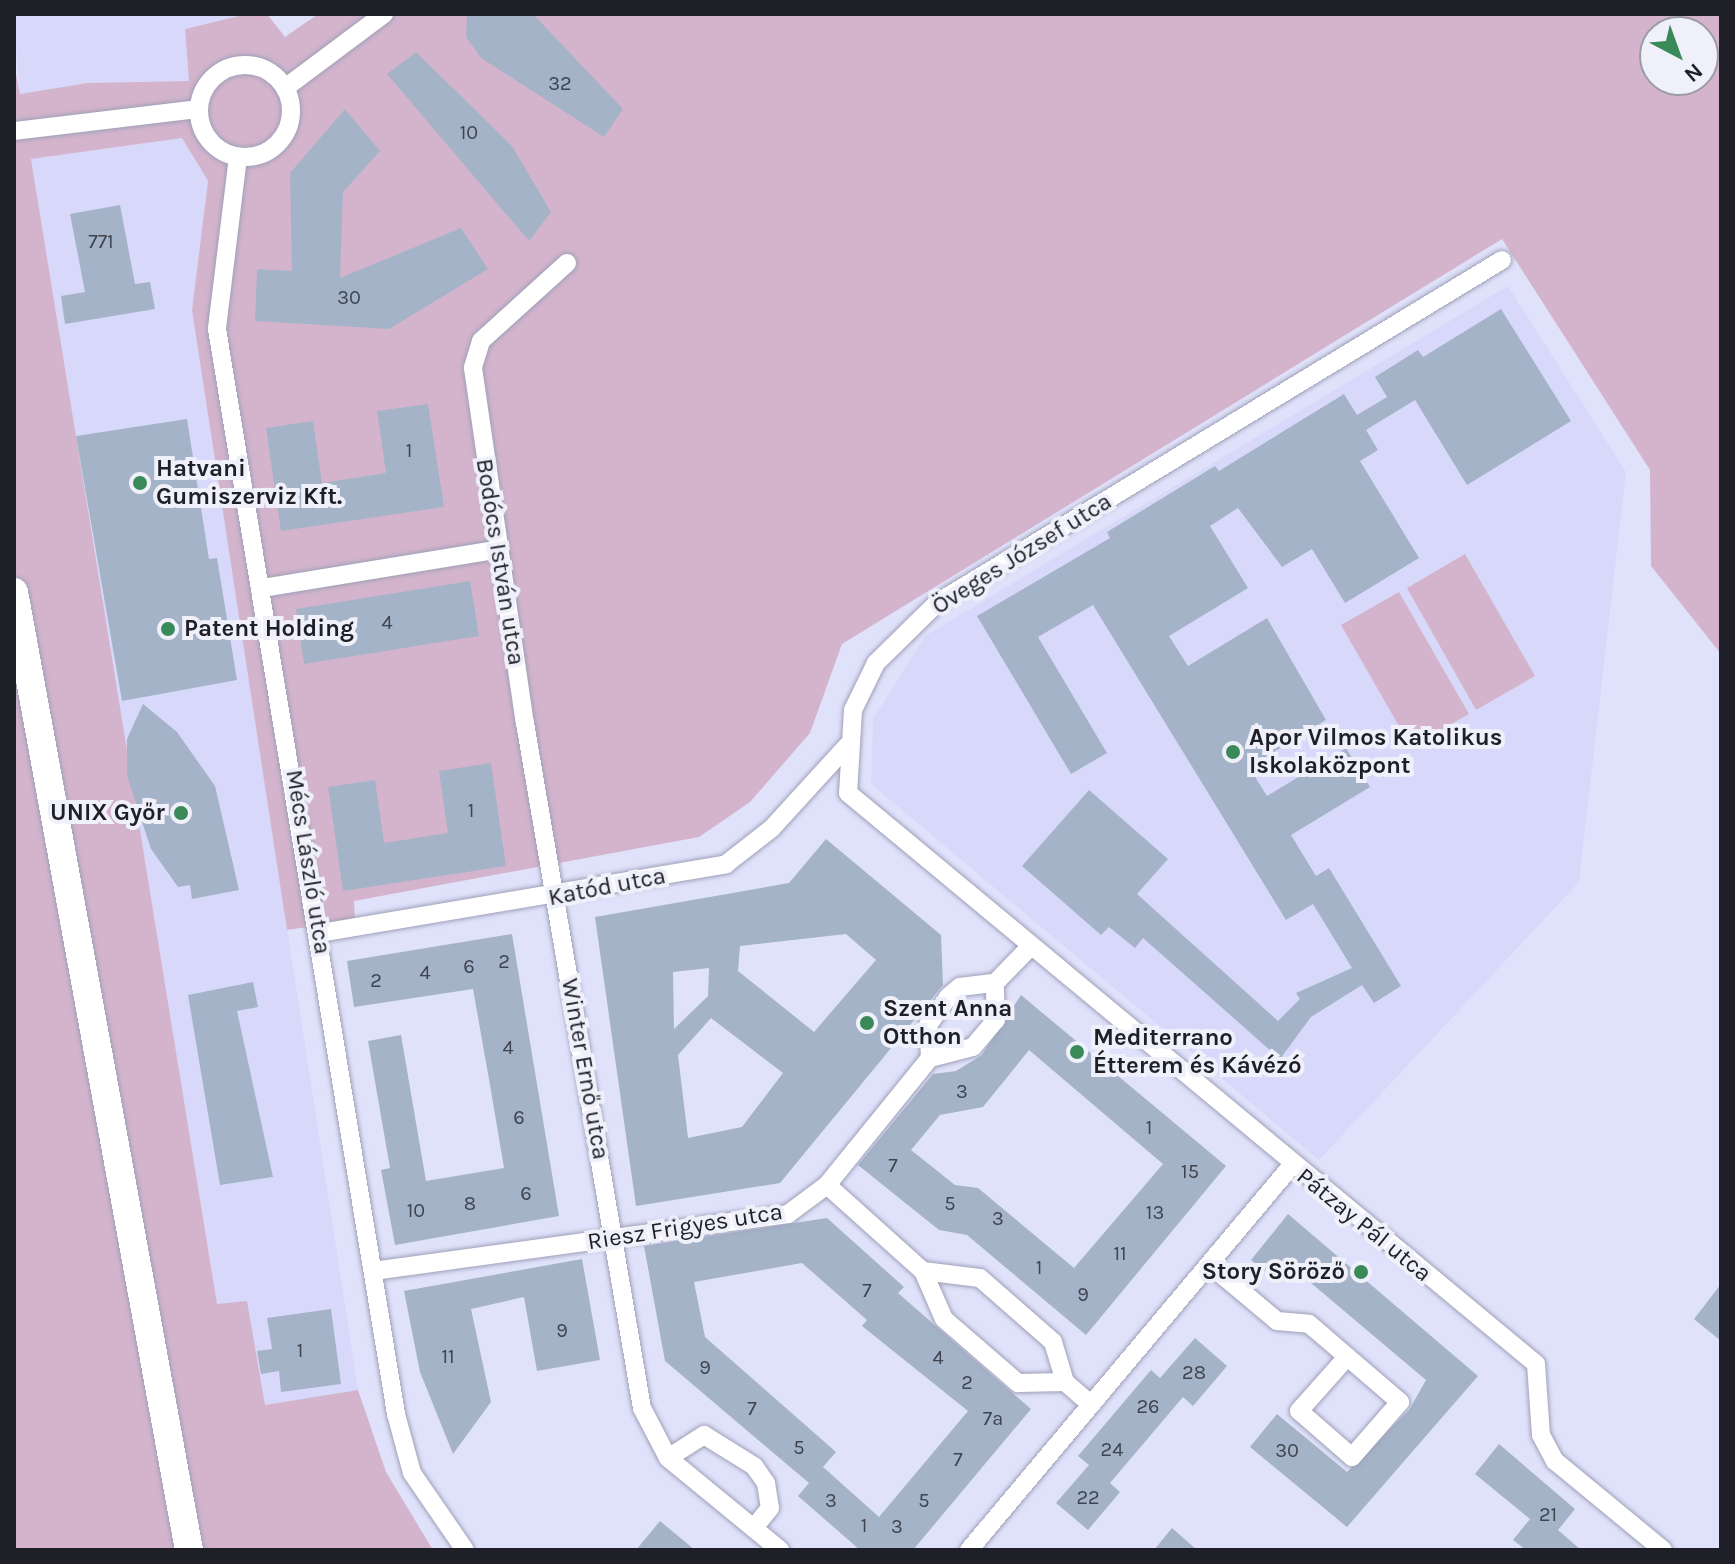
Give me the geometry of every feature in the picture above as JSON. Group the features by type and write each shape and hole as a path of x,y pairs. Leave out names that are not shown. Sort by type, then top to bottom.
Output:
{"main road":[{"path":"14,592 189,1550"}],"street":[{"path":"285,88 384,14"},
{"path":"238,65 267,70 285,88 291,118 285,133 269,151 238,157 209,140 199,109 210,81 238,65"},
{"path":"14,131 199,109"},
{"name":"Mécs László utca","path":"238,157 217,329 263,588 403,1447 425,1496 465,1550"},
{"name":"Öveges József utca","path":"1293,1164 1029,948 848,793 847,746 853,710 876,663 937,603 1502,260"},
{"name":"Bodócs István utca","path":"554,898 496,550 473,368 481,341 567,263"},
{"path":"263,588 496,550"},
{"name":"Katód utca","path":"320,933 554,898 726,864 772,828 847,746"},
{"name":"Winter Ernő utca","path":"554,898 642,1408 668,1458"},
{"path":"995,983 996,1020 973,1047 930,1058 928,1025 948,997 960,987 995,983 1029,948"},
{"name":"Riesz Frigyes utca","path":"373,1271 788,1214 827,1185 930,1058"},
{"name":"Pátzay Pál utca","path":"969,1550 1293,1164 1536,1364 1541,1435 1555,1461 1663,1550"},
{"path":"827,1185 923,1271 944,1319 1018,1383 1065,1382"},
{"path":"1209,1264 1277,1321 1309,1324 1400,1402 1352,1457 1299,1411 1347,1357"},
{"path":"923,1271 980,1278 1053,1342 1065,1382 1090,1404"},
{"path":"754,1528 770,1508 766,1483 754,1466 704,1435 668,1458 780,1550"}],"shaded area":[{"path":"14,14 247,14 185,29 189,81 87,83 19,94"},
{"path":"247,14 267,14 285,37 318,14 1721,14 1721,654 1651,566 1650,470 1502,239 842,644 810,733 750,802 699,837 354,901 355,920 287,930 192,310 208,181 182,138 31,159 217,1304 247,1301 265,1405 358,1390 386,1472 433,1550 14,1550 14,64 20,94 87,83 189,81 185,29"},
{"path":"182,138 208,182 192,310 358,1390 265,1406 247,1302 217,1304 31,159"},
{"name":"Apor Vilmos Katolikus Iskolaközpont","path":"1508,286 1626,472 1579,882 1319,1160 871,784 873,719 925,636"},
{"path":"1465,554 1535,676 1476,710 1407,588"},
{"path":"1399,592 1469,714 1411,747 1341,625"}],"building":[{"path":"467,14 533,14 623,109 604,137 481,58 466,37"},
{"path":"416,52 512,146 551,212 529,241 387,74"},
{"path":"345,109 380,151 343,192 340,278 461,228 488,269 389,329 255,321 257,269 292,271 290,173"},
{"path":"120,205 135,284 150,282 155,309 65,324 61,296 85,292 70,214"},
{"path":"1501,309 1571,421 1467,485 1415,400 1366,430 1378,450 1360,461 1419,558 1345,603 1312,549 1282,567 1238,508 1210,526 1248,588 1169,636 1188,666 1267,618 1326,720 1249,767 1267,796 1346,748 1370,787 1291,835 1316,876 1329,868 1401,986 1374,1003 1362,985 1311,1017 1280,1059 1143,938 1135,948 1109,927 1101,935 1022,866 1089,790 1168,859 1137,894 1278,1021 1300,999 1296,993 1352,968 1313,904 1286,920 1093,605 1038,637 1107,753 1071,774 977,616 1110,538 1107,532 1215,466 1219,471 1344,394 1357,415 1387,397 1375,377 1418,350 1423,357"},
{"path":"428,404 444,507 281,531 266,428 313,421 322,483 386,473 377,411"},
{"path":"187,419 209,559 217,558 237,680 122,701 76,436"},
{"path":"470,581 479,636 304,664 296,609"},
{"name":"UNIX Győr","path":"143,704 177,732 215,786 239,890 192,899 190,885 178,887 151,849 127,776 127,739"},
{"path":"491,763 506,866 343,891 328,787 375,780 384,843 448,833 439,771"},
{"name":"Szent Anna Otthon","path":"826,839 941,935 943,985 780,1183 636,1206 595,917 789,883","holes":["846,934 876,960 814,1032 738,971 740,946","709,968 708,996 674,1029 673,972","711,1018 783,1073 742,1127 688,1138 678,1055"]},
{"path":"512,934 559,1216 395,1245 381,1170 390,1168 368,1041 401,1035 426,1181 504,1168 490,1085 473,989 354,1007 347,961"},
{"path":"253,982 258,1007 237,1011 273,1177 220,1185 188,995"},
{"path":"1021,995 1226,1166 1086,1335 967,1235 939,1230 858,1165 933,1074 956,1071 982,1055","holes":["1029,1050 1163,1164 1074,1268 978,1188 955,1185 911,1150 940,1115 983,1107"]},
{"path":"1288,1214 1478,1376 1347,1527 1250,1447 1277,1414 1347,1472 1409,1410 1426,1380 1292,1267 1279,1283 1251,1260"},
{"path":"827,1218 904,1287 898,1293 1031,1409 913,1550 860,1550 798,1496 809,1483 665,1361 644,1246","holes":["802,1263 867,1320 862,1326 968,1411 879,1517 823,1467 836,1452 705,1337 694,1282"]},
{"path":"582,1259 600,1360 537,1371 524,1297 471,1309 491,1402 453,1454 420,1372 404,1291"},
{"path":"1721,1284 1721,1341 1694,1319"},
{"path":"331,1309 341,1384 281,1392 279,1371 261,1374 257,1351 272,1349 267,1318"},
{"path":"1195,1338 1227,1366 1193,1406 1183,1397 1110,1483 1120,1492 1088,1530 1056,1503 1089,1465 1078,1456 1151,1370 1160,1378"},
{"path":"1499,1444 1575,1509 1558,1530 1581,1550 1526,1550 1513,1540 1530,1519 1475,1474"},
{"path":"660,1521 695,1550 636,1550"},
{"path":"1172,1528 1197,1550 1154,1550"}],"place":[{"name":"Hatvani Gumiszerviz Kft.","path":"140,483"},
{"name":"Patent Holding","path":"168,629"},
{"name":"Apor Vilmos Katolikus Iskolaközpont","path":"1233,752"},
{"name":"UNIX Győr","path":"181,813"},
{"name":"Szent Anna Otthon","path":"867,1023"},
{"name":"Mediterrano Étterem és Kávézó","path":"1077,1052"},
{"name":"Story Söröző","path":"1361,1272"}]}
